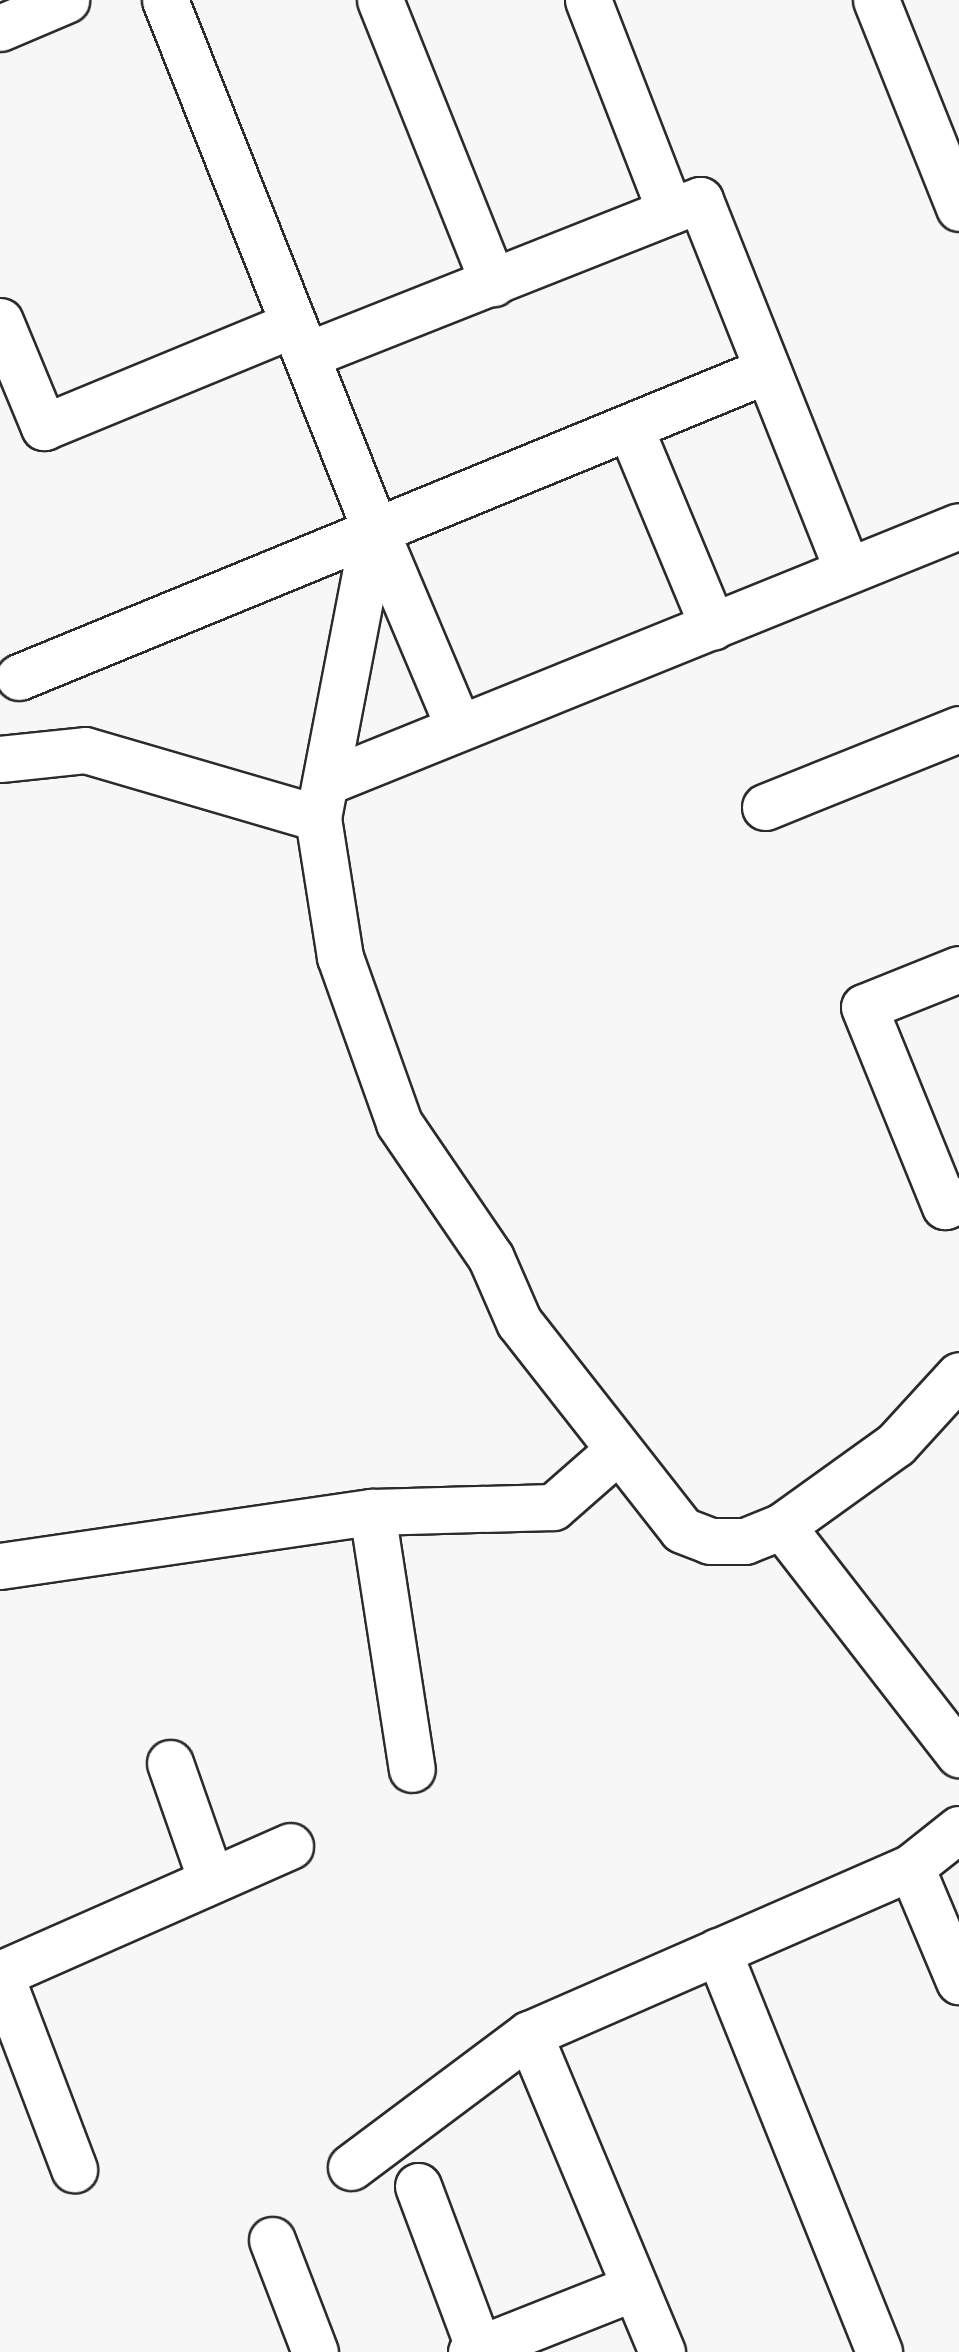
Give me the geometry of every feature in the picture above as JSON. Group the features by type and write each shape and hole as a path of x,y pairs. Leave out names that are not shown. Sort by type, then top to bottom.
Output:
{"street":[{"path":"0,28 66,0"},
{"path":"166,0 374,526 459,728"},
{"path":"380,0 493,283"},
{"path":"588,0 670,211"},
{"path":"876,0 959,208"},
{"path":"0,320 44,427 301,339 493,283 700,200 847,570"},
{"path":"19,678 374,526 632,430 767,370"},
{"path":"632,430 713,626"},
{"path":"374,526 324,799 340,957 399,1123 491,1258 519,1322 682,1530 710,1541 745,1542 782,1526 896,1444 959,1375"},
{"path":"0,759 85,750 324,799 459,728 959,526"},
{"path":"764,807 959,729"},
{"path":"959,969 864,1006 945,1206 959,1200"},
{"path":"0,1566 372,1512 553,1507 617,1451"},
{"path":"372,1512 412,1769"},
{"path":"782,1526 959,1754"},
{"path":"170,1763 210,1880"},
{"path":"351,2166 530,2034 911,1867 959,1830"},
{"path":"74,2168 0,1974 290,1846"},
{"path":"911,1867 959,1981"},
{"path":"718,1951 879,2352"},
{"path":"530,2034 662,2352"},
{"path":"418,2186 475,2350 635,2287"},
{"path":"272,2240 316,2352"}]}
